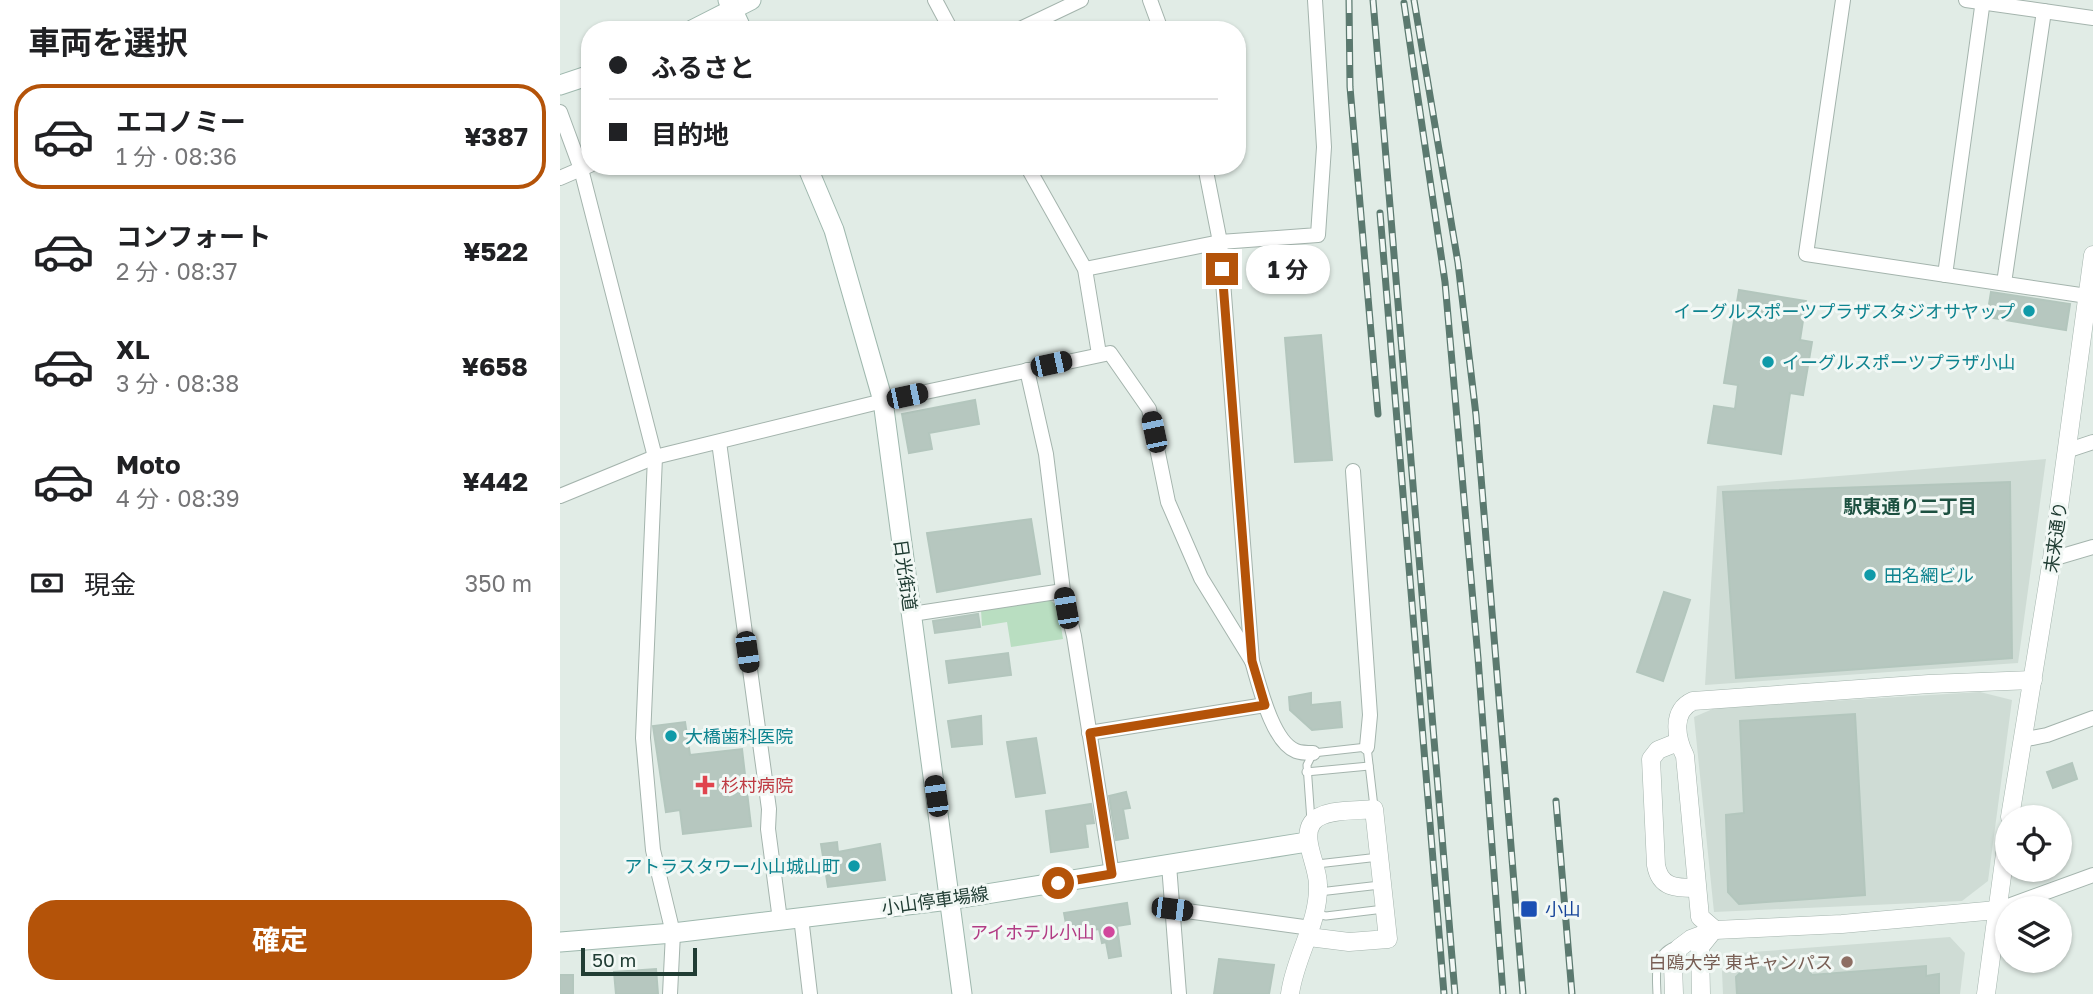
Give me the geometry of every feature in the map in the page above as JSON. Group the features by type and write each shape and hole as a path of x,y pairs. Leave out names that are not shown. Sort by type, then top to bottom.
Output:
{"main road":[{"path":"706,21 730,5 751,0"},
{"path":"730,5 738,21"},
{"path":"560,85 581,78"},
{"name":"日光街道","path":"811,175 838,242 883,401 962,994"},
{"name":"小山停車場線","path":"560,942 673,933 949,900 1307,842"}],"street":[{"path":"935,0 946,21"},
{"path":"1037,21 1081,0"},
{"path":"1150,0 1158,21"},
{"path":"1085,269 1220,242 1318,235 1324,147 1314,0"},
{"path":"1843,0 1806,254 2087,296"},
{"path":"1966,0 2093,18"},
{"path":"1945,275 1983,1"},
{"path":"2004,283 2044,11"},
{"path":"560,112 581,158"},
{"path":"560,178 581,169"},
{"path":"587,175 655,457 643,738 653,850 673,933 670,994"},
{"path":"1032,175 1085,269 1099,354"},
{"path":"1207,175 1220,242 1252,661 1265,705 1280,737 1295,751 1314,753"},
{"name":"未来通り","path":"2012,805 2052,559 2093,255"},
{"path":"560,496 655,457 883,401 1110,353 1149,409 1168,502 1201,578 1252,661"},
{"path":"1027,370 1046,454 1063,591 1090,733 1112,874"},
{"path":"719,442 769,809 768,829 780,920"},
{"path":"2066,452 2093,442"},
{"path":"1353,471 1370,715 1367,747"},
{"path":"2052,559 2093,547"},
{"path":"912,614 1063,591"},
{"path":"1715,930 1700,917 1696,888 1685,756 1678,742 1678,716 1686,704 1693,701 1929,684 2033,680"},
{"path":"1090,733 1265,705"},
{"path":"2022,740 2047,735 2093,718"},
{"path":"1678,742 1658,750 1651,759 1656,865 1660,879 1666,885 1696,888"},
{"path":"1172,909 1312,926 1349,942 1388,939 1374,810 1319,817 1311,825 1307,842 1317,864 1318,892 1312,926 1293,972 1290,994"},
{"path":"1169,865 1179,994"},
{"path":"2035,896 2093,875"},
{"path":"1674,994 1675,954 1691,939 1715,930 1842,924 1995,910"},
{"path":"801,917 810,994"},
{"path":"1986,994 1995,925"},
{"path":"1701,994 1700,947 1715,930"}],"lane":[{"path":"1307,842 1311,815 1306,772 1308,760 1314,753 1367,747 1374,810"},
{"path":"1306,772 1369,766"},
{"path":"1317,864 1380,857"},
{"path":"1318,892 1382,885"},
{"path":"1312,926 1326,916 1385,909"},
{"path":"1657,994 1655,967 1660,954 1691,939"}],"shaded area":[{"name":"田名網ビル","path":"2046,459 2018,663 1705,685 1717,486"},
{"path":"1980,692 2012,700 1998,805 1995,805 1995,828 1988,881 1962,901 1714,912 1694,717 1715,708"},
{"name":"白鴎大学 東キャンパス","path":"1950,937 1965,953 1960,994 1723,994 1722,971 1739,953"}],"green space":[{"path":"1049,599 1058,607 1063,639 1011,647 1007,622 982,626 981,610"}],"building":[{"name":"イーグルスポーツプラザ小山","path":"1739,290 1806,301 1800,340 1812,342 1803,395 1790,393 1781,454 1708,443 1714,406 1735,409 1738,385 1724,383"},
{"name":"イーグルスポーツプラザスタジオサヤップ","path":"1991,292 2070,304 2066,330 1987,317"},
{"path":"1321,335 1332,460 1295,462 1285,338"},
{"path":"975,400 979,424 929,433 932,449 909,453 902,414"},
{"name":"田名網ビル","path":"2010,482 2012,658 1736,678 1723,492"},
{"path":"1031,519 1040,574 937,592 927,533"},
{"path":"1664,592 1690,600 1663,681 1637,672"},
{"path":"978,614 980,627 935,633 933,621"},
{"path":"1008,653 1011,675 949,683 946,661"},
{"path":"1311,693 1311,705 1340,702 1342,727 1312,730 1290,710 1289,697"},
{"path":"1855,714 1865,895 1739,904 1728,892 1726,815 1744,813 1740,721"},
{"path":"981,716 982,744 952,747 948,721"},
{"name":"杉村病院","path":"685,722 690,755 742,749 751,826 683,834 680,810 666,812 653,726"},
{"path":"1036,738 1045,793 1016,797 1007,742"},
{"path":"2072,763 2077,779 2053,788 2047,772"},
{"path":"1126,792 1130,808 1123,809 1128,838 1116,840 1109,796"},
{"path":"1091,804 1094,823 1085,824 1088,847 1051,852 1046,811"},
{"name":"アトラスタワー小山城山町","path":"837,842 838,852 880,844 885,880 828,887 821,844"},
{"name":"アイホテル小山","path":"1127,903 1130,924 1117,926 1121,956 1109,958 1106,942 1102,943 1099,929 1068,934 1064,913"},
{"path":"1219,959 1274,965 1269,994 1214,994"},
{"path":"1810,959 1811,975 1926,966 1926,976 1939,974 1939,994 1737,994 1736,977 1748,965"},
{"path":"656,969 658,994 616,994 614,972"},
{"path":"560,975 573,975 573,994 560,994"}],"railway":[{"path":"1349,0 1350,87 1378,414"},
{"path":"1373,0 1455,994"},
{"path":"1414,0 1458,263 1476,415 1523,994"},
{"path":"1404,3 1445,282 1478,658 1503,994"},
{"path":"1380,213 1444,994"},
{"path":"1556,801 1572,994"}],"place":[{"name":"イーグルスポーツプラザスタジオサヤップ","path":"2029,311"},
{"name":"イーグルスポーツプラザ小山","path":"1768,362"},
{"name":"田名網ビル","path":"1870,575"},
{"name":"大橋歯科医院","path":"671,736"},
{"name":"杉村病院","path":"705,785"},
{"name":"アトラスタワー小山城山町","path":"854,866"},
{"name":"小山","path":"1529,909"},
{"name":"アイホテル小山","path":"1109,932"},
{"name":"白鴎大学 東キャンパス","path":"1847,962"}],"district":[{"name":"駅東通り二丁目","path":"1910,505"}],"route":[{"path":"1058,883 1112,874 1090,733 1203,712 1265,705 1252,661 1222,269"}]}
